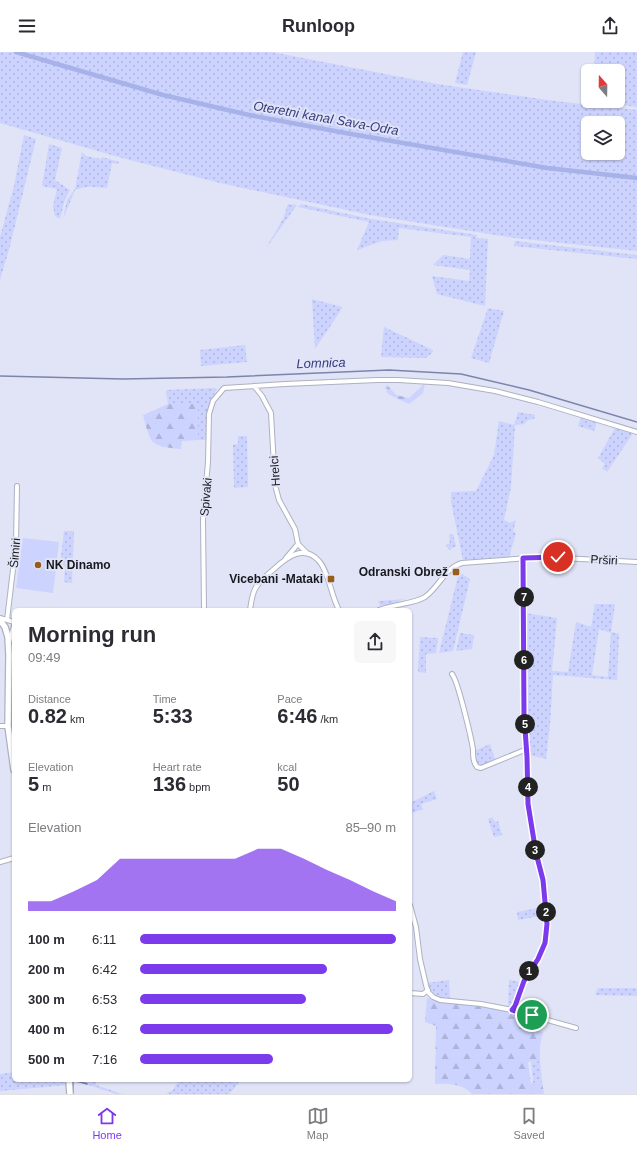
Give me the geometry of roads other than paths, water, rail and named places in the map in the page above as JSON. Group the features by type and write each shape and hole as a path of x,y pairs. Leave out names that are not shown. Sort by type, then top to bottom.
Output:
{"main road":[{"path":"0,619 6,630 9,644 8,726 12,755"},
{"path":"70,1082 70,1094"}],"street":[{"path":"254,386 377,380 448,383 495,391 538,402 637,432"},
{"name":"Spivaki","path":"204,608 203,522 208,462 209,414 213,401 224,388 254,386"},
{"name":"Hrelci","path":"254,386 262,396 271,413 275,489 279,500 295,529 298,544 307,553 315,557 324,567 331,593 337,608"},
{"name":"Šimiri","path":"7,620 16,544 17,486"},
{"path":"250,608 253,594 258,585 298,544"},
{"path":"286,558 307,553"},
{"name":"Prširi","path":"384,608 415,601 424,597 449,570 457,565 523,558 558,557 637,562"},
{"path":"512,1010 515,1006 524,981 538,959 545,943 547,924 543,880 536,853 530,817 524,706 523,558"},
{"path":"0,619 12,621"},
{"path":"9,644 12,633"},
{"path":"452,674 457,685 471,740 476,767 481,768 527,749"},
{"path":"0,726 8,726"},
{"path":"0,862 12,859"},
{"path":"412,912 416,927 422,966 428,990 433,997 440,1000 481,1004 512,1010 576,1028"},
{"path":"412,993 423,994 428,990"}],"waterway":[{"name":"Oteretni kanal Sava-Odra","path":"16,52 163,95 249,115 547,168 637,178"},
{"name":"Lomnica","path":"0,376 123,379 227,377 389,370 461,374 529,390 637,422"},
{"path":"73,1082 73,1094"},
{"path":"80,1082 87,1084"},
{"path":"67,1088 67,1094"}],"place":[{"name":"NK Dinamo","path":"38,565"},
{"name":"Odranski Obrež","path":"456,572"},
{"name":"Vicebani -Mataki","path":"331,579"}]}
